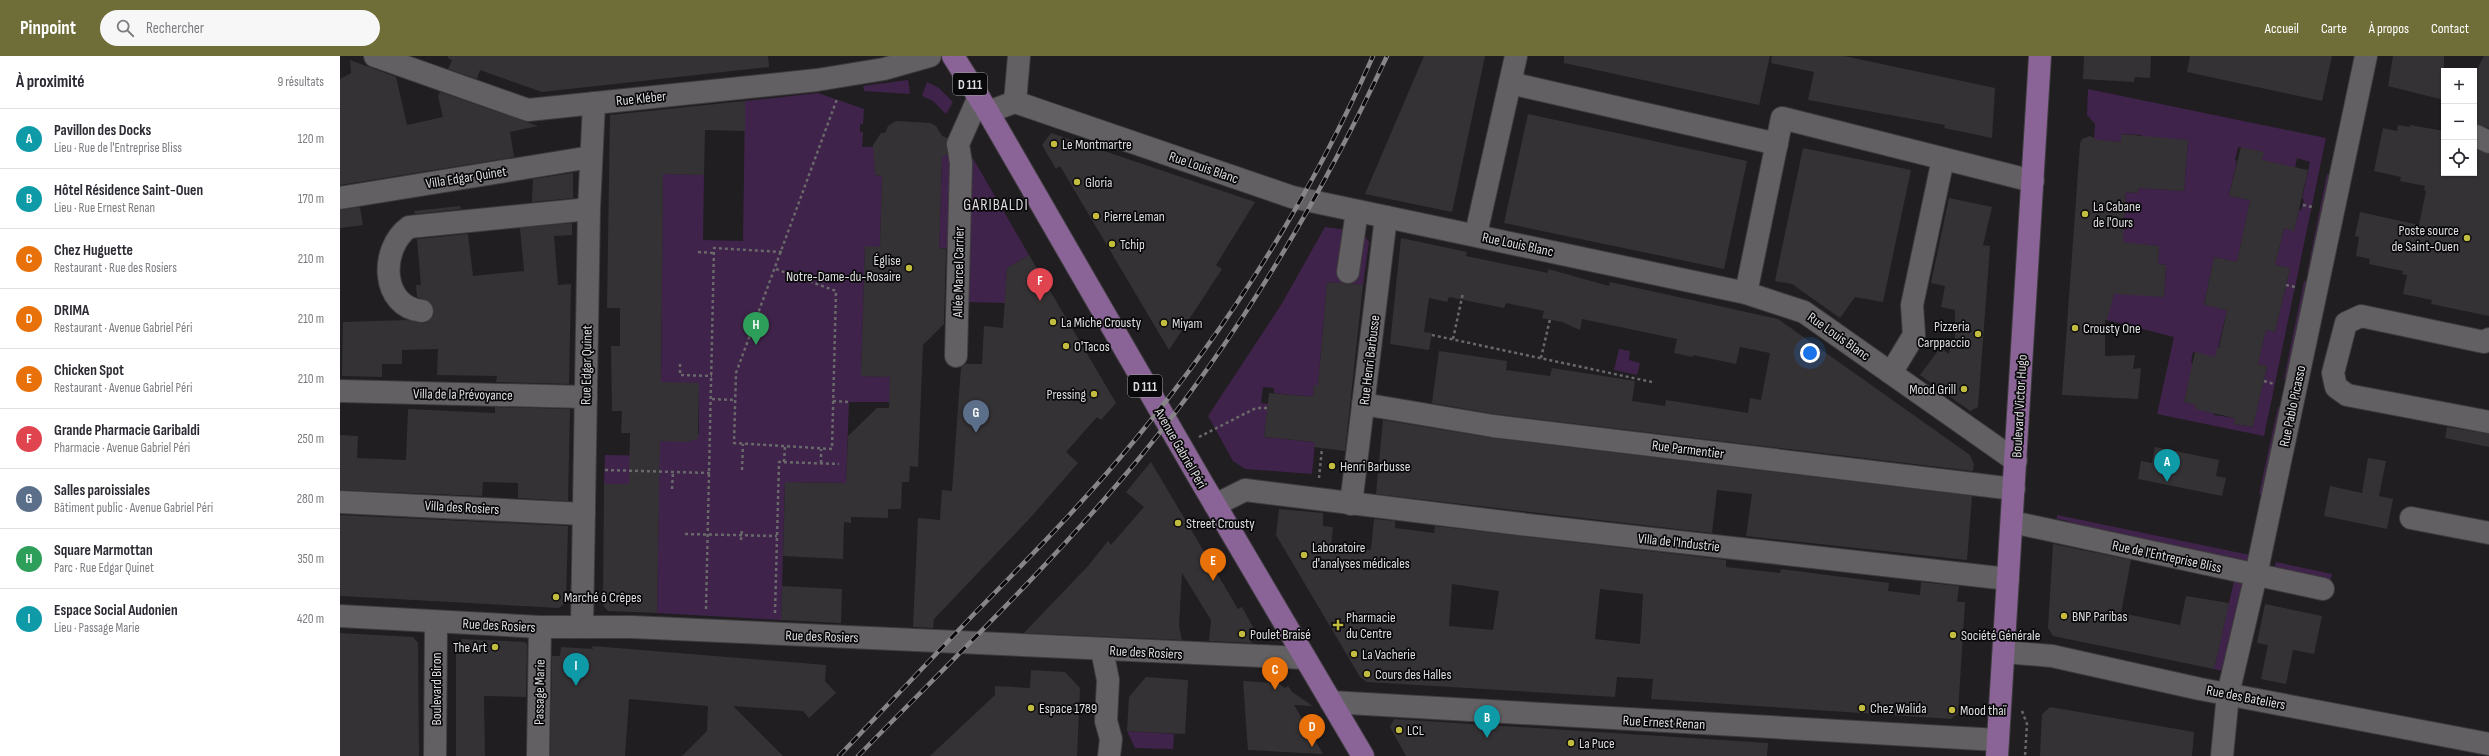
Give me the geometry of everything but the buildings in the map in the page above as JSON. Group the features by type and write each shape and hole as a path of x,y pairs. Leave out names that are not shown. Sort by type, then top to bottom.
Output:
{"main road":[{"name":"Avenue Gabriel Péri","path":"953,56 983,104 1215,505 1363,756"},
{"name":"Boulevard Victor Hugo","path":"1997,748 2040,56"}],"street":[{"path":"983,104 1015,102 1019,56"},
{"path":"1476,234 1516,56"},
{"name":"Rue Pablo Picasso","path":"2222,756 2228,694 2256,575 2366,56"},
{"name":"Rue Kléber","path":"389,58 528,110 846,76 914,58"},
{"path":"1510,83 1777,144"},
{"name":"Rue Louis Blanc","path":"1015,102 1292,197 1476,234 1746,293 1804,312 2016,461"},
{"name":"Rue Edgar Quinet","path":"582,626 589,209 594,103"},
{"name":"Allée Marcel Carrier","path":"956,356 961,163 957,150 983,104"},
{"path":"1746,293 1782,118 2033,181"},
{"name":"Villa Edgar Quinet","path":"340,198 591,157"},
{"path":"1891,373 1914,335 1912,305 1943,159"},
{"path":"422,311 412,310 405,306 398,298 389,276 389,256 393,244 400,234 409,227 589,209"},
{"path":"1348,272 1357,211"},
{"name":"Rue Henri Barbusse","path":"1351,504 1386,217"},
{"path":"2489,339 2484,342 2361,316 2346,323 2333,373 2336,387 2347,395 2489,422"},
{"name":"Villa de la Prévoyance","path":"340,390 586,397"},
{"name":"Rue Parmentier","path":"1363,404 1493,426 2014,489"},
{"name":"Villa de l'Industrie","path":"1215,505 1245,490 1351,504 2008,579"},
{"name":"Villa des Rosiers","path":"340,502 584,514"},
{"path":"2411,518 2489,533"},
{"name":"Rue de l'Entreprise Bliss","path":"2012,522 2323,590"},
{"name":"Rue des Rosiers","path":"340,616 540,627 582,626 706,630 1102,650 1305,658"},
{"name":"Boulevard Biron","path":"435,756 436,622"},
{"name":"Passage Marie","path":"538,756 540,627"},
{"path":"1102,650 1108,680 1106,722 1111,739 1109,756"},
{"name":"Rue des Bateliers","path":"2004,652 2052,656 2228,694 2489,744"},
{"name":"Rue Ernest Renan","path":"1331,702 1997,748"}],"path":[{"path":"776,269 836,291 832,449 734,443 736,373 776,269 846,76"},
{"path":"2302,205 2312,207"},
{"path":"706,630 714,248 782,252"},
{"path":"698,252 715,253"},
{"path":"2286,284 2295,287"},
{"path":"1453,339 1463,293"},
{"path":"1541,358 1550,319"},
{"path":"1432,335 1652,382"},
{"path":"680,364 680,375 712,376"},
{"path":"2264,380 2274,384"},
{"path":"712,399 735,400"},
{"path":"833,401 849,402"},
{"path":"1194,439 1256,408 1267,408"},
{"path":"742,470 743,444"},
{"path":"784,462 785,446"},
{"path":"821,448 821,463"},
{"path":"1318,499 1322,448"},
{"path":"774,634 779,462 839,464"},
{"path":"585,469 710,473"},
{"path":"672,489 673,472"},
{"path":"742,530 742,540"},
{"path":"685,534 777,536"}],"shaded area":[{"path":"908,80 910,94 864,91 863,86"},
{"path":"927,82 939,88 953,102 946,114 933,101 922,96"},
{"path":"2088,89 2326,138 2264,436 2157,414 2174,337 2107,320 2108,302 2111,293 2164,296 2166,265 2158,264 2159,246 2141,244 2122,248 2126,192 2138,193 2139,188 2184,191 2188,140 2167,139 2141,142 2142,135 2122,134 2121,142 2094,140 2095,124 2087,115","holes":["2238,147 2263,152 2262,160 2295,168 2297,158 2310,162 2302,199 2304,199 2301,210 2299,210 2294,231 2284,228 2275,265 2290,268 2275,332 2266,330 2258,364 2267,366 2253,427 2234,424 2235,418 2214,415 2214,413 2195,408 2196,405 2184,402 2193,363 2191,362 2193,352 2205,355 2214,365 2227,310 2204,304 2214,257 2237,262 2250,200 2229,196 2237,161 2235,160"]},
{"path":"818,93 864,109 863,124 860,124 860,132 863,132 862,147 874,147 875,175 882,176 880,247 865,247 861,376 895,377 889,402 849,402 846,483 785,482 781,620 657,613 659,485 604,484 605,455 659,456 660,441 696,439 699,433 699,384 661,382 663,174 704,175 703,240 743,241 745,101"},
{"path":"947,154 952,162 954,249 939,248 942,155"},
{"path":"971,155 1029,255 1007,268 1005,303 967,302"},
{"path":"2327,174 2335,176 2314,274 2307,273"},
{"path":"1325,227 1362,232 1369,242 1363,285 1327,282 1318,385 1314,385 1313,397 1274,393 1274,388 1263,387 1261,403 1268,404 1264,437 1315,442 1312,474 1245,469 1233,461 1208,416 1281,305"},
{"path":"2304,281 2312,283 2292,381 2284,379"},
{"path":"1619,349 1630,351 1629,360 1640,363 1637,375 1614,370"},
{"path":"2278,407 2286,408 2266,496 2259,494"},
{"path":"2057,515 2250,555 2248,566 2072,527 2068,521 2057,519"},
{"path":"2276,562 2332,574 2330,583 2273,572"},
{"path":"2234,581 2244,583 2224,671 2214,669"},
{"path":"1127,731 1174,734 1173,749 1135,748"}],"railway":[{"path":"839,756 1076,508 1115,464 1169,397 1236,305 1267,257 1323,158 1373,56"},
{"path":"858,756 1039,572 1108,495 1177,410 1212,362 1276,264 1335,161 1387,56"}],"place":[{"name":"Le Montmartre","path":"1054,144"},
{"name":"Gloria","path":"1077,182"},
{"name":"La Cabane de l'Ours","path":"2085,214"},
{"name":"Pierre Leman","path":"1096,216"},
{"name":"Poste source de Saint-Ouen","path":"2467,238"},
{"name":"Tchip","path":"1112,244"},
{"name":"Église Notre-Dame-du-Rosaire","path":"909,268"},
{"name":"Grande Pharmacie Garibaldi","path":"1040,301"},
{"name":"La Miche Crousty","path":"1053,322"},
{"name":"Miyam","path":"1164,323"},
{"name":"Crousty One","path":"2075,328"},
{"name":"Pizzeria Carppaccio","path":"1978,334"},
{"name":"Square Marmottan","path":"756,345"},
{"name":"O'Tacos","path":"1066,346"},
{"name":"Mood Grill","path":"1964,389"},
{"name":"Pressing","path":"1094,394"},
{"name":"Salles paroissiales","path":"976,433"},
{"name":"Henri Barbusse","path":"1332,466"},
{"name":"Pavillon des Docks","path":"2167,482"},
{"name":"Street Crousty","path":"1178,523"},
{"name":"Laboratoire d'analyses médicales","path":"1304,555"},
{"name":"Chicken Spot","path":"1213,581"},
{"name":"Marché ô Crêpes","path":"556,597"},
{"name":"BNP Paribas","path":"2064,616"},
{"name":"Pharmacie du Centre","path":"1338,625"},
{"name":"Poulet Braisé","path":"1242,634"},
{"name":"Société Générale","path":"1953,635"},
{"name":"The Art","path":"495,647"},
{"name":"La Vacherie","path":"1354,654"},
{"name":"Cours des Halles","path":"1367,674"},
{"name":"Espace Social Audonien","path":"576,686"},
{"name":"Chez Huguette","path":"1275,690"},
{"name":"Espace 1789","path":"1031,708"},
{"name":"Chez Walida","path":"1862,708"},
{"name":"Mood thaï","path":"1952,710"},
{"name":"LCL","path":"1399,730"},
{"name":"Hôtel Résidence Saint-Ouen","path":"1487,738"},
{"name":"La Puce","path":"1571,743"},
{"name":"DRIMA","path":"1312,747"}],"district":[{"name":"GARIBALDI","path":"996,204"}]}
